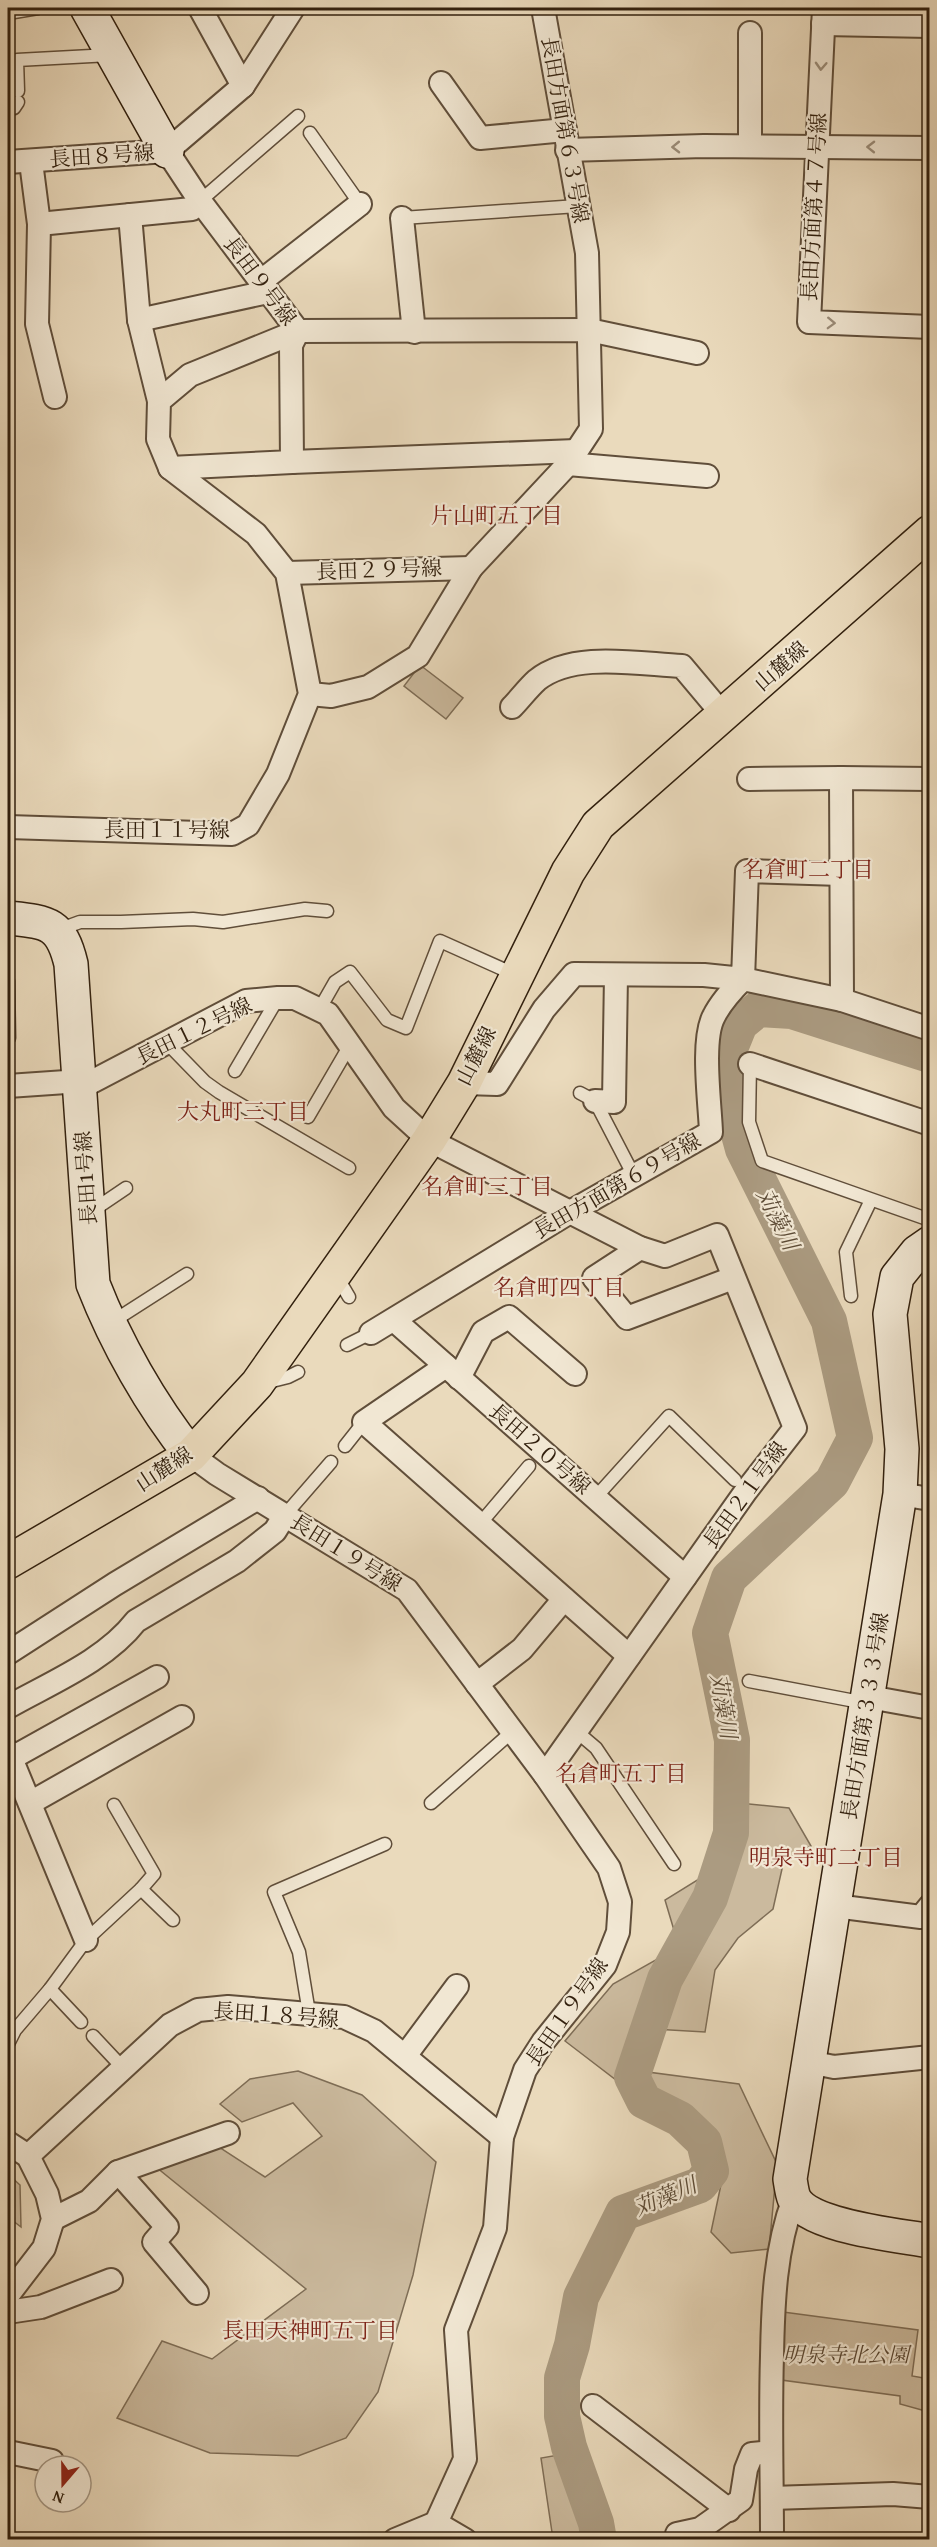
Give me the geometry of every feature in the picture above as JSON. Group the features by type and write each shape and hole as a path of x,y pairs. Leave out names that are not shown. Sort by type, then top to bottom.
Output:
{"main road":[{"name":"山麓線","path":"8,1562 191,1455 257,1384 342,1285 464,1083 567,872 598,825 930,532"}],"street":[{"name":"長田９号線","path":"87,8 167,151 200,201 298,331 589,330 697,353"},
{"path":"200,8 243,86"},
{"name":"長田８号線","path":"8,162 167,151 243,86 293,8"},
{"name":"長田方面第６３号線","path":"543,8 587,254 589,330"},
{"path":"824,16 907,17 930,26"},
{"name":"長田方面第４７号線","path":"824,16 809,322 930,327"},
{"path":"750,33 750,146"},
{"path":"441,83 473,145 566,140 750,146 930,148"},
{"path":"32,162 39,224 37,324 55,397"},
{"path":"39,224 192,209 200,201"},
{"path":"139,320 264,287 360,204"},
{"path":"130,215 139,320 159,401 158,439 170,468 256,534 287,573 310,694 331,696 368,687 418,656 471,568 572,458 591,429 589,330"},
{"path":"402,218 414,332"},
{"path":"159,401 190,375 298,331"},
{"path":"292,462 291,345 298,331"},
{"path":"170,468 292,462 572,458 707,476"},
{"name":"長田２９号線","path":"287,573 471,568"},
{"path":"512,707 537,680 559,668 588,662 682,666 724,716"},
{"name":"長田１１号線","path":"8,827 232,834 248,825 278,774 310,694"},
{"path":"841,778 842,1000"},
{"path":"749,779 930,779"},
{"path":"743,979 747,871 841,873"},
{"path":"8,918 41,921 56,930"},
{"name":"長田1号線","path":"56,930 66,944 71,964 93,1284 109,1324 171,1430 191,1455"},
{"path":"464,1083 497,1084 544,1009 574,974 704,975 743,979 842,1000 930,1029"},
{"path":"587,1097 614,1102 616,975"},
{"name":"長田方面第６９号線","path":"370,1333 570,1212 711,1132 707,1043 712,1017 743,979"},
{"name":"長田１２号線","path":"80,1088 246,1001 295,998 328,1014 394,1108 429,1140 570,1212"},
{"path":"750,1064 930,1124"},
{"path":"8,1086 66,1082 80,1088"},
{"name":"長田２１号線","path":"545,1775 746,1491 795,1428 717,1235 665,1256 640,1248 570,1212"},
{"name":"長田方面第３３３号線","path":"794,2198 790,2179 791,2170 869,1697 915,1497 902,1449 890,1314 897,1277 917,1252 930,1243"},
{"path":"640,1248 594,1278 627,1318 733,1278"},
{"path":"575,1374 509,1317 483,1332 453,1372 364,1422 629,1656"},
{"name":"長田２０号線","path":"394,1320 685,1577"},
{"name":"長田１９号線","path":"191,1455 406,1590 513,1731 609,1868 620,1902 618,1932 605,1965 543,2042 525,2070 502,2137 495,2228 456,2330 465,2459 436,2523"},
{"path":"8,1653 115,1584 258,1498"},
{"path":"8,1707 94,1658 136,1621 237,1561 275,1531 285,1515"},
{"path":"477,1684 522,1649 564,1599"},
{"path":"86,1940 9,1755 157,1677"},
{"path":"869,1697 930,1708"},
{"path":"30,1803 182,1717"},
{"path":"835,1906 925,1911"},
{"path":"405,2056 457,1986"},
{"name":"長田１８号線","path":"28,2156 170,2025 198,2010 228,2007 344,2018 374,2031 502,2137"},
{"path":"809,2061 834,2067 928,2052"},
{"path":"52,2220 89,2201 118,2172 228,2133"},
{"path":"8,2143 28,2156 47,2194 52,2220 44,2248 8,2295"},
{"path":"118,2172 167,2228 154,2242 197,2294"},
{"path":"772,2540 773,2306 782,2234 794,2198 809,2214 831,2223 930,2241"},
{"path":"8,2312 41,2307 111,2280"},
{"path":"593,2406 729,2510"},
{"path":"8,2452 33,2457"},
{"path":"677,2534 700,2529 741,2500 746,2469 752,2454 771,2452"},
{"path":"772,2498 893,2494 930,2497"},
{"path":"395,2540 436,2523 465,2540"}],"lane":[{"path":"8,13 38,8"},
{"path":"14,100 17,60 114,55"},
{"path":"200,201 298,116"},
{"path":"310,133 360,204"},
{"path":"402,218 578,206"},
{"path":"56,930 80,921 193,919 223,922 305,909 327,911"},
{"path":"319,1010 335,982 350,972 387,1020 406,1028 440,941 517,975"},
{"path":"8,981 9,1038"},
{"path":"235,1071 278,998"},
{"path":"166,1043 219,1092 349,1168"},
{"path":"308,1117 350,1045"},
{"path":"750,1064 749,1122 762,1161 930,1220"},
{"path":"587,1097 634,1176"},
{"path":"89,1214 126,1188"},
{"path":"851,1296 846,1252 871,1200"},
{"path":"109,1324 187,1274"},
{"path":"347,1345 370,1333"},
{"path":"257,1384 288,1377 298,1372"},
{"path":"595,1497 669,1416 735,1480"},
{"path":"345,1446 364,1422"},
{"path":"285,1515 331,1462"},
{"path":"479,1525 529,1466"},
{"path":"749,1681 855,1701 869,1697"},
{"path":"431,1803 513,1731"},
{"path":"576,1731 596,1748 674,1864"},
{"path":"8,2044 15,2030 50,1989 86,1940 154,1874 114,1805"},
{"path":"309,2013 299,1952 274,1892 385,1844"},
{"path":"141,1889 173,1920"},
{"path":"50,1989 81,2022"},
{"path":"93,2036 123,2068"}],"green space":[{"path":"420,665 463,698 446,719 404,686"},
{"path":"739,1803 789,1808 811,1846 784,1860 773,1909 738,1938 715,1970 705,2032 653,2029 648,2072 739,2084 777,2164 769,2249 731,2253 711,2232 723,2175 693,2122 637,2096 565,2041 613,1984 679,1947 665,1900 725,1863 738,1831"},
{"path":"298,2071 362,2095 436,2162 413,2275 378,2392 346,2438 298,2456 210,2453 117,2418 162,2341 212,2359 306,2289 156,2167 216,2145 265,2177 322,2136 293,2103 242,2122 220,2104 250,2079"},
{"path":"8,2174 20,2185 21,2227 8,2217"},
{"name":"明泉寺北公園","path":"783,2312 918,2330 912,2376 929,2379 929,2412 900,2404 900,2396 774,2379"},
{"path":"570,2453 599,2539 553,2539 541,2458"}],"waterway":[{"name":"苅藻川","path":"599,2540 596,2523 569,2447 562,2416 562,2378 572,2345 581,2297 623,2213 700,2185 711,2171 704,2142 680,2119 644,2101 632,2077 665,1979 710,1898 731,1833 732,1740 710,1633 729,1578 832,1482 855,1438 829,1321 743,1149 732,1109 729,1051 740,1024 758,1009 792,1011 930,1055"}],"district":[{"name":"片山町五丁目","path":"497,515"},
{"name":"名倉町二丁目","path":"808,869"},
{"name":"大丸町三丁目","path":"243,1111"},
{"name":"名倉町三丁目","path":"487,1186"},
{"name":"名倉町四丁目","path":"559,1287"},
{"name":"名倉町五丁目","path":"621,1773"},
{"name":"明泉寺町二丁目","path":"826,1857"},
{"name":"長田天神町五丁目","path":"310,2330"}]}
